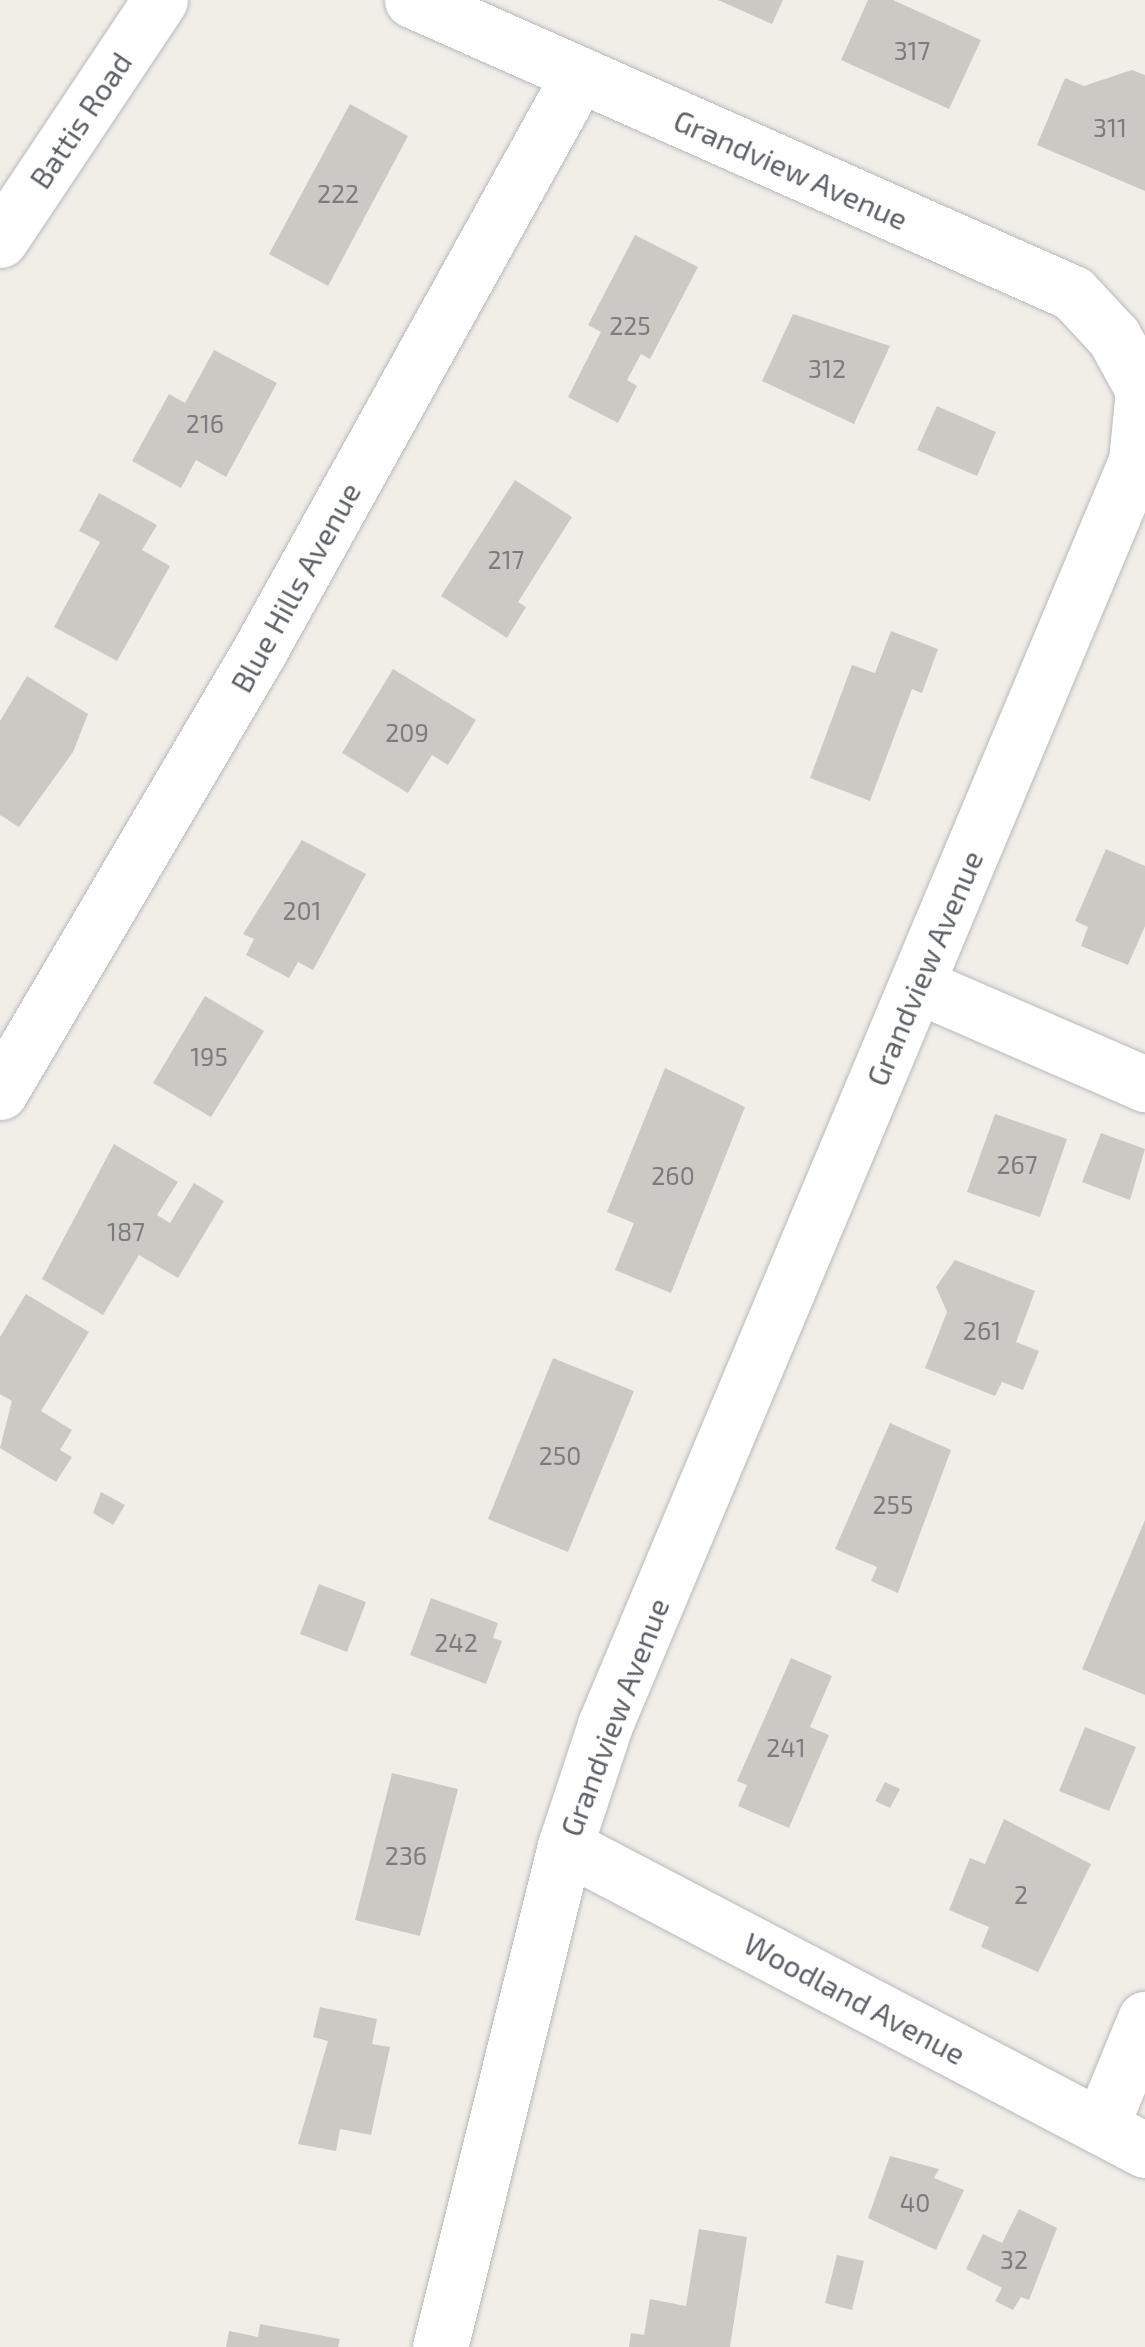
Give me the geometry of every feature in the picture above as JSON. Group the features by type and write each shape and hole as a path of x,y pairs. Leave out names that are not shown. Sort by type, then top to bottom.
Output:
{"street":[{"name":"Battis Road","path":"0,240 160,0"},
{"name":"Grandview Avenue","path":"412,0 1074,293 1114,337 1142,390 1136,461 605,1725 565,1846 440,2347"},
{"name":"Blue Hills Avenue","path":"0,1092 260,650 579,75"},
{"path":"918,985 1145,1084"},
{"name":"Woodland Avenue","path":"565,1846 1123,2138"},
{"path":"1123,2138 1145,2019"}],"building":[{"path":"718,0 783,0 772,24"},
{"path":"868,0 893,0 981,40 949,109 841,60"},
{"path":"1132,70 1145,75 1145,191 1037,145 1065,78 1084,86"},
{"path":"350,104 408,136 328,286 269,254"},
{"path":"635,235 698,267 650,359 641,354 627,380 637,386 618,423 568,397 601,332 588,325"},
{"path":"793,314 890,346 854,424 762,381"},
{"path":"214,350 277,383 226,477 196,460 181,488 132,461 169,394 185,403"},
{"path":"937,406 996,432 977,476 917,450"},
{"path":"515,480 572,517 518,602 526,607 507,638 441,596"},
{"path":"99,493 157,525 142,550 170,566 117,661 54,627 100,542 79,531"},
{"path":"891,631 938,649 922,693 912,689 870,801 810,778 852,665 875,673"},
{"path":"393,669 476,720 448,765 432,755 408,793 342,753"},
{"path":"27,676 88,714 73,752 19,827 0,815 0,721"},
{"path":"302,840 366,874 313,970 298,962 289,978 246,955 254,939 243,934"},
{"path":"1106,849 1145,866 1145,926 1128,965 1081,946 1088,927 1075,921"},
{"path":"205,996 264,1031 211,1117 153,1083"},
{"path":"665,1068 745,1107 671,1293 615,1270 634,1223 607,1212"},
{"path":"995,1114 1067,1139 1040,1217 967,1192"},
{"path":"1101,1133 1145,1149 1130,1200 1082,1182"},
{"path":"114,1144 178,1182 157,1215 170,1223 194,1183 224,1201 178,1278 139,1255 103,1315 42,1279"},
{"path":"955,1260 1035,1291 1016,1342 1039,1351 1023,1390 1002,1382 995,1396 925,1368 947,1312 936,1287"},
{"path":"26,1294 89,1332 41,1411 72,1430 60,1450 72,1457 56,1482 0,1448 12,1401 0,1394 0,1337"},
{"path":"553,1358 634,1391 568,1552 488,1519"},
{"path":"890,1423 951,1450 898,1593 871,1581 877,1567 835,1549"},
{"path":"101,1492 125,1505 113,1525 93,1513"},
{"path":"1145,1520 1145,1695 1082,1669"},
{"path":"319,1584 366,1602 347,1652 300,1634"},
{"path":"431,1598 498,1623 493,1638 502,1641 486,1684 410,1655"},
{"path":"791,1658 832,1676 810,1727 829,1735 789,1828 738,1806 747,1785 737,1781"},
{"path":"1085,1727 1136,1747 1109,1811 1059,1791"},
{"path":"392,1773 458,1789 420,1936 355,1920"},
{"path":"885,1782 900,1789 890,1808 875,1801"},
{"path":"1004,1819 1091,1864 1038,1972 981,1947 989,1927 949,1910 970,1858 985,1864"},
{"path":"320,2007 377,2019 372,2044 390,2047 371,2135 340,2129 336,2151 298,2144 328,2041 313,2037"},
{"path":"890,2156 939,2169 934,2178 964,2190 936,2250 868,2218"},
{"path":"1019,2209 1057,2228 1029,2300 1021,2297 1013,2310 995,2301 1002,2288 966,2269 983,2234 1002,2243"},
{"path":"699,2229 747,2237 730,2347 629,2347 631,2333 644,2335 650,2299 686,2306"},
{"path":"837,2255 864,2261 852,2310 825,2303"},
{"path":"260,2324 340,2339 338,2347 226,2347 229,2331 258,2337"}]}
